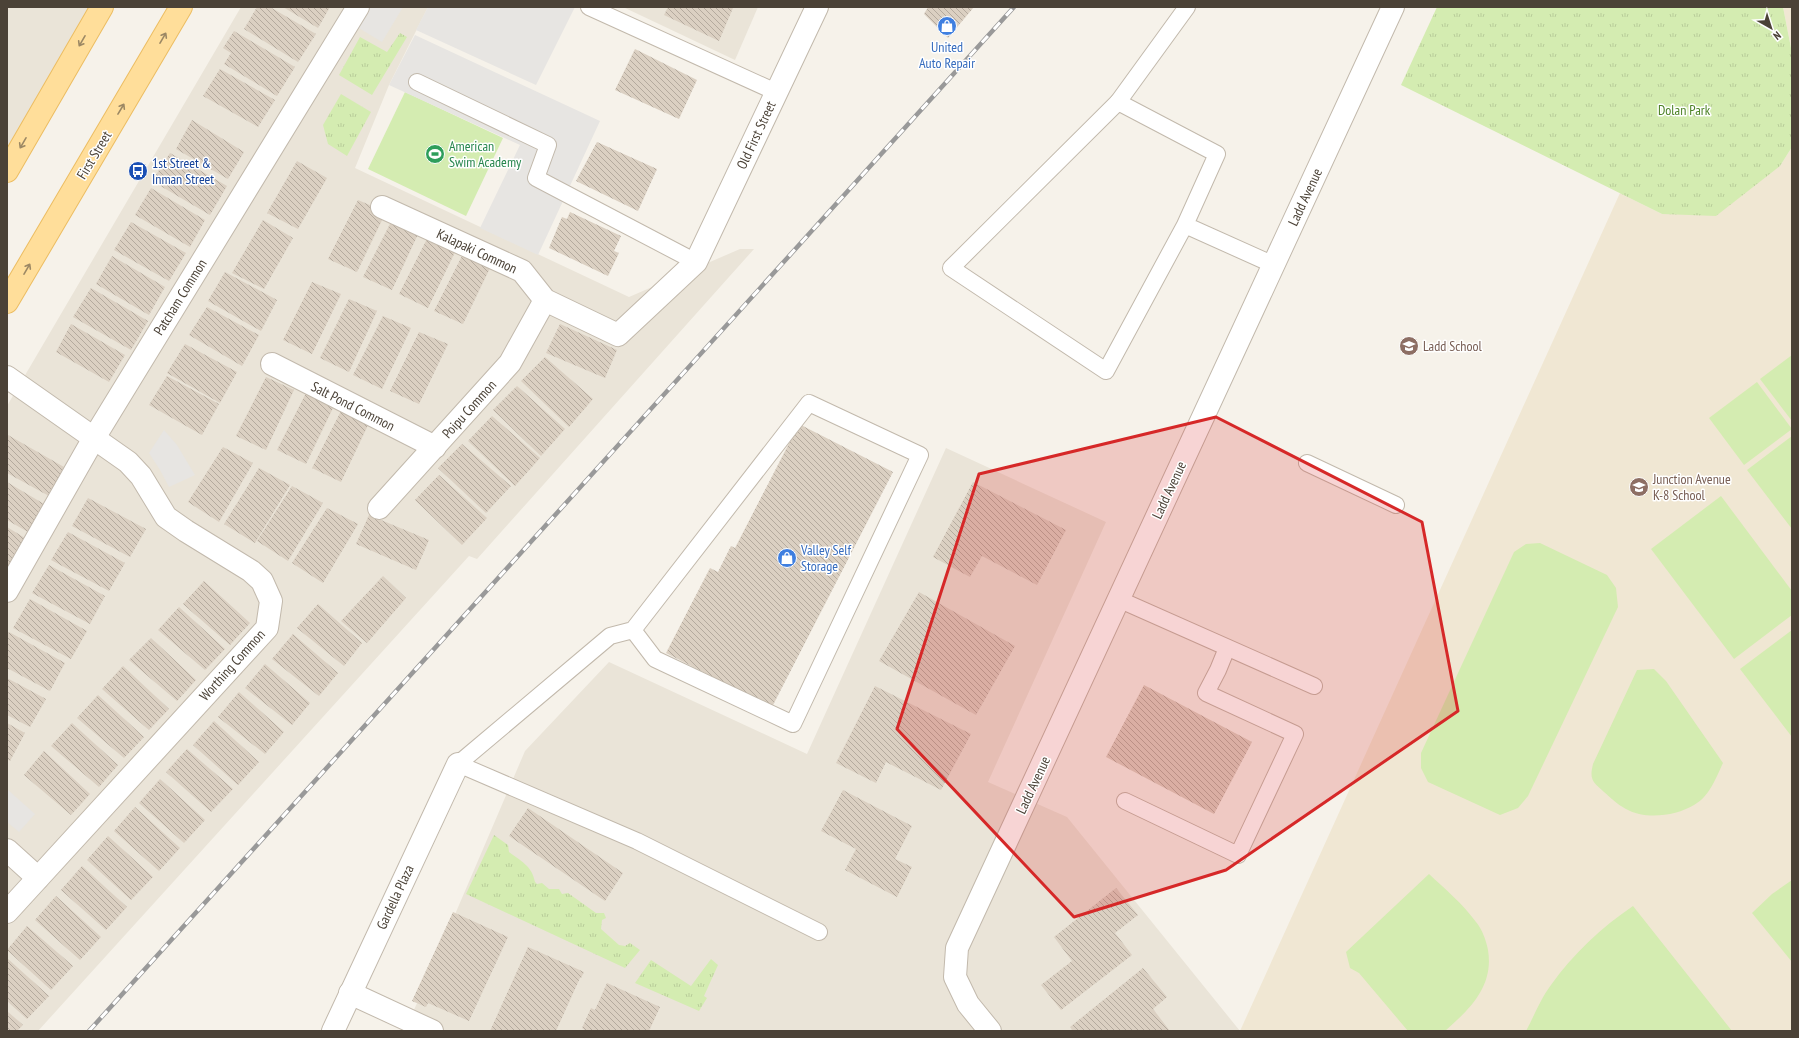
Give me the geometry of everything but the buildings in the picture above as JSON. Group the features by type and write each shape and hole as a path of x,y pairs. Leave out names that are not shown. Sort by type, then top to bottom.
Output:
{"main road":[{"path":"7,171 102,7"},
{"name":"First Street","path":"7,302 181,7"}],"street":[{"name":"Patcham Common","path":"7,591 94,438 358,7"},
{"name":"Old First Street","path":"696,262 816,7"},
{"name":"Ladd Avenue","path":"990,1031 968,1004 954,977 957,948 1393,7"},
{"name":"Kalapaki Common","path":"382,207 522,271 545,300 618,334 696,262"},
{"name":"Poipu Common","path":"379,508 510,363 545,300"},
{"name":"Salt Pond Common","path":"272,364 435,447"},
{"name":"Worthing Common","path":"7,377 128,462 141,476 166,516 186,531 251,571 262,581 271,602 267,628 7,912"},
{"name":"Gardella Plaza","path":"333,1031 458,764"},
{"path":"7,850 38,878"},
{"path":"350,992 432,1031"}],"lane":[{"path":"589,7 776,92"},
{"path":"1118,102 1217,154 1185,225 1106,371 951,268 1118,102 1187,7"},
{"path":"417,82 548,146 536,178 696,262"},
{"path":"1185,225 1274,265"},
{"path":"633,630 655,659 793,724 920,455 809,403 633,630 610,636 458,764 637,841 819,932"},
{"path":"1307,463 1396,505"},
{"path":"1118,598 1314,686"},
{"path":"1124,801 1238,855 1295,734 1206,693 1227,648"}],"highlighted area":[{"path":"1216,417 1422,522 1458,711 1226,870 1074,917 897,729 979,474"}],"shaded area":[{"path":"7,7 89,7 7,148"},
{"path":"241,7 428,7 389,85 355,168 629,297 740,249 754,249 477,559 469,556 38,1031 7,1031 7,406"},
{"path":"369,7 403,7 382,42 357,27"},
{"path":"428,7 575,7 536,85 416,30"},
{"path":"623,7 758,7 735,60"},
{"path":"1783,7 1792,7 1792,53"},
{"path":"415,35 600,121 538,255 480,228 520,145 389,85"},
{"name":"Junction Avenue K-8 School","path":"1792,147 1792,1031 1240,1031 1620,193 1662,214 1780,166"},
{"path":"164,430 177,445 195,475 169,487 149,453"},
{"path":"946,448 1106,522 988,782 1067,817 1240,1031 405,1031 525,751 609,662 807,754"},
{"path":"7,789 35,814 19,832 7,822"}],"green space":[{"name":"Dolan Park","path":"1437,7 1783,7 1792,53 1792,147 1780,166 1716,216 1662,214 1401,85"},
{"path":"400,33 407,37 372,95 339,75 360,37 387,52"},
{"name":"American Swim Academy","path":"405,92 503,138 466,216 368,169"},
{"path":"341,94 371,112 347,156 328,144 323,125"},
{"path":"1792,355 1792,421 1760,379"},
{"path":"1757,382 1792,429 1744,465 1709,418"},
{"path":"1792,436 1792,529 1747,470"},
{"path":"1721,496 1792,591 1792,615 1734,659 1651,549"},
{"path":"1540,543 1607,575 1616,588 1618,607 1528,796 1518,808 1500,815 1428,782 1421,768 1421,753 1514,552 1526,544"},
{"path":"1792,630 1792,737 1740,669"},
{"path":"1654,669 1666,681 1723,763 1712,787 1699,802 1687,809 1670,814 1642,815 1620,806 1595,783 1591,774 1593,764 1637,670"},
{"path":"494,835 508,845 509,852 529,868 537,884 542,883 549,889 559,889 562,894 568,893 596,913 604,913 606,918 602,920 601,929 619,945 625,946 630,943 640,950 625,968 466,894"},
{"path":"1429,874 1460,903 1480,928 1488,950 1489,963 1484,986 1478,996 1463,1014 1445,1031 1408,1031 1359,973 1350,968 1346,952"},
{"path":"1792,880 1792,962 1752,913 1772,894"},
{"path":"1633,906 1732,1031 1526,1031 1547,990 1578,952 1599,932"},
{"path":"711,959 718,965 704,996 707,998 699,1011 635,983 651,960 691,986"}],"railway":[{"path":"89,1031 1014,7"}],"place":[{"name":"United Auto Repair","path":"947,26"},
{"name":"American Swim Academy","path":"435,154"},
{"name":"1st Street & Inman Street","path":"138,171"},
{"name":"Ladd School","path":"1409,346"},
{"name":"Junction Avenue K-8 School","path":"1639,487"},
{"name":"Valley Self Storage","path":"787,558"}]}
